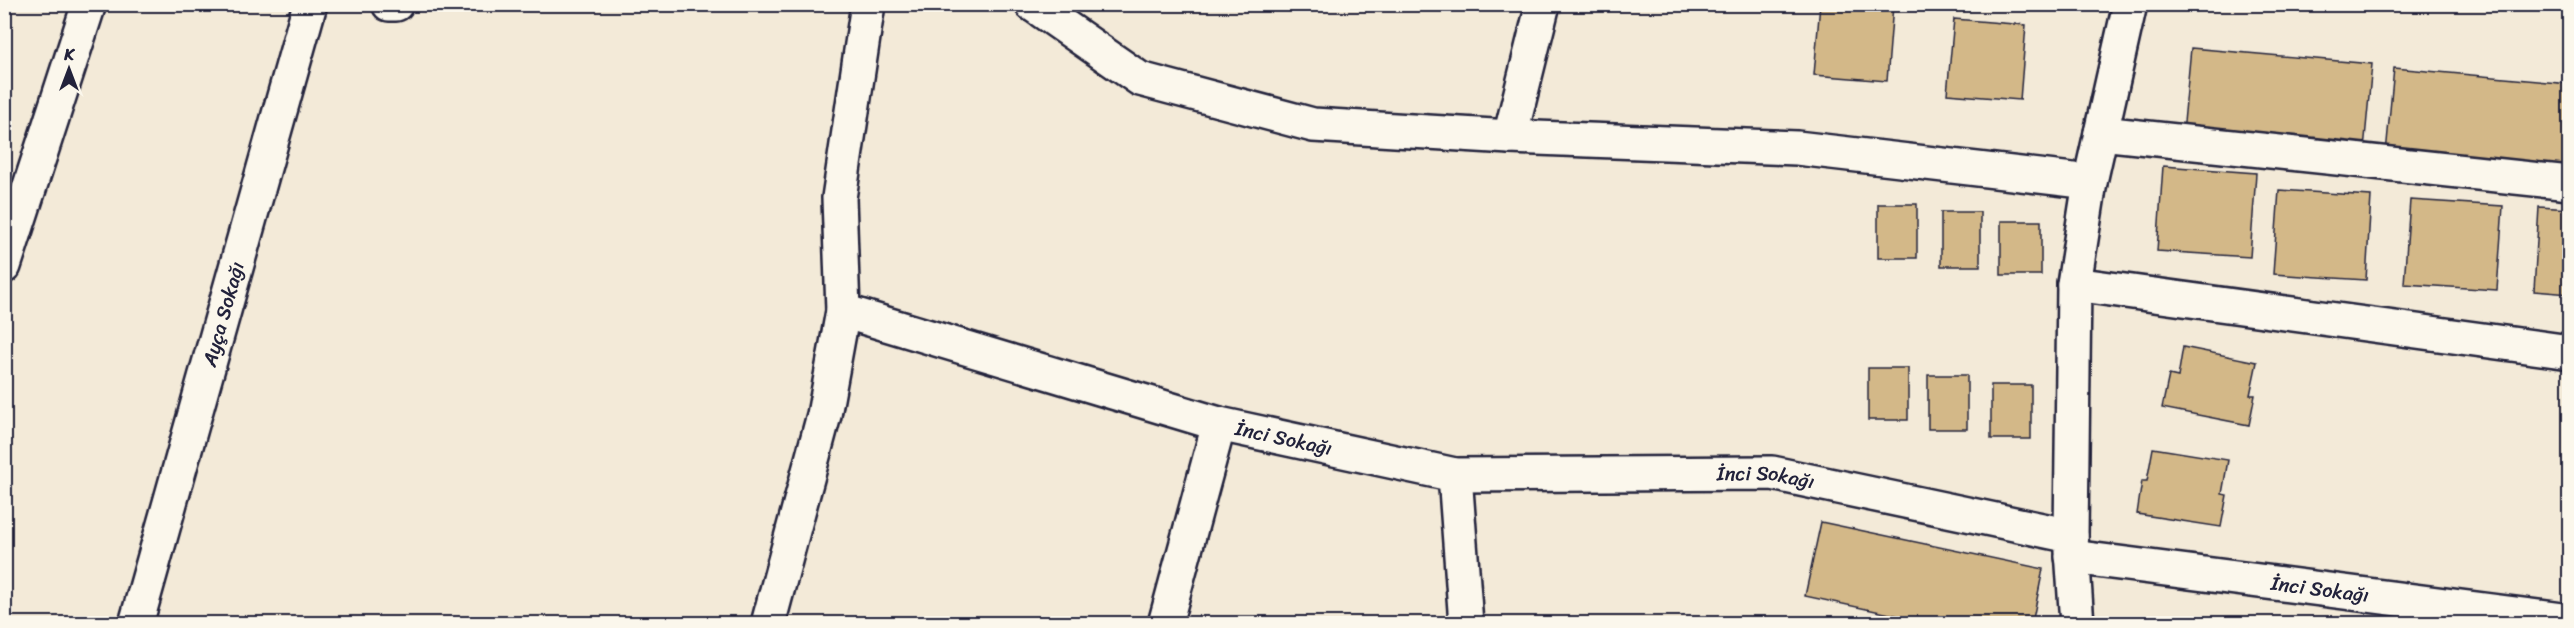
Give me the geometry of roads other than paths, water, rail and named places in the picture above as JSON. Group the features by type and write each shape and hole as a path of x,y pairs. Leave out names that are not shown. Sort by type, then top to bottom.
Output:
{"street":[{"path":"4,266 89,4"},
{"name":"Ayça Sokağı","path":"136,624 310,4"},
{"path":"389,4 396,4"},
{"path":"768,624 824,415 843,311 839,198 868,4"},
{"path":"1032,4 1140,80 1313,125 1510,137 1797,148 2090,182"},
{"path":"1510,137 1543,4"},
{"path":"2078,624 2072,547 2074,284 2090,182 2130,4"},
{"path":"2101,134 2570,183"},
{"path":"2074,284 2570,352"},
{"name":"İnci Sokağı","path":"843,311 1219,424 1455,475 1772,473 2072,547 2570,621"},
{"path":"1165,624 1219,424"},
{"path":"1455,475 1466,624"}]}
